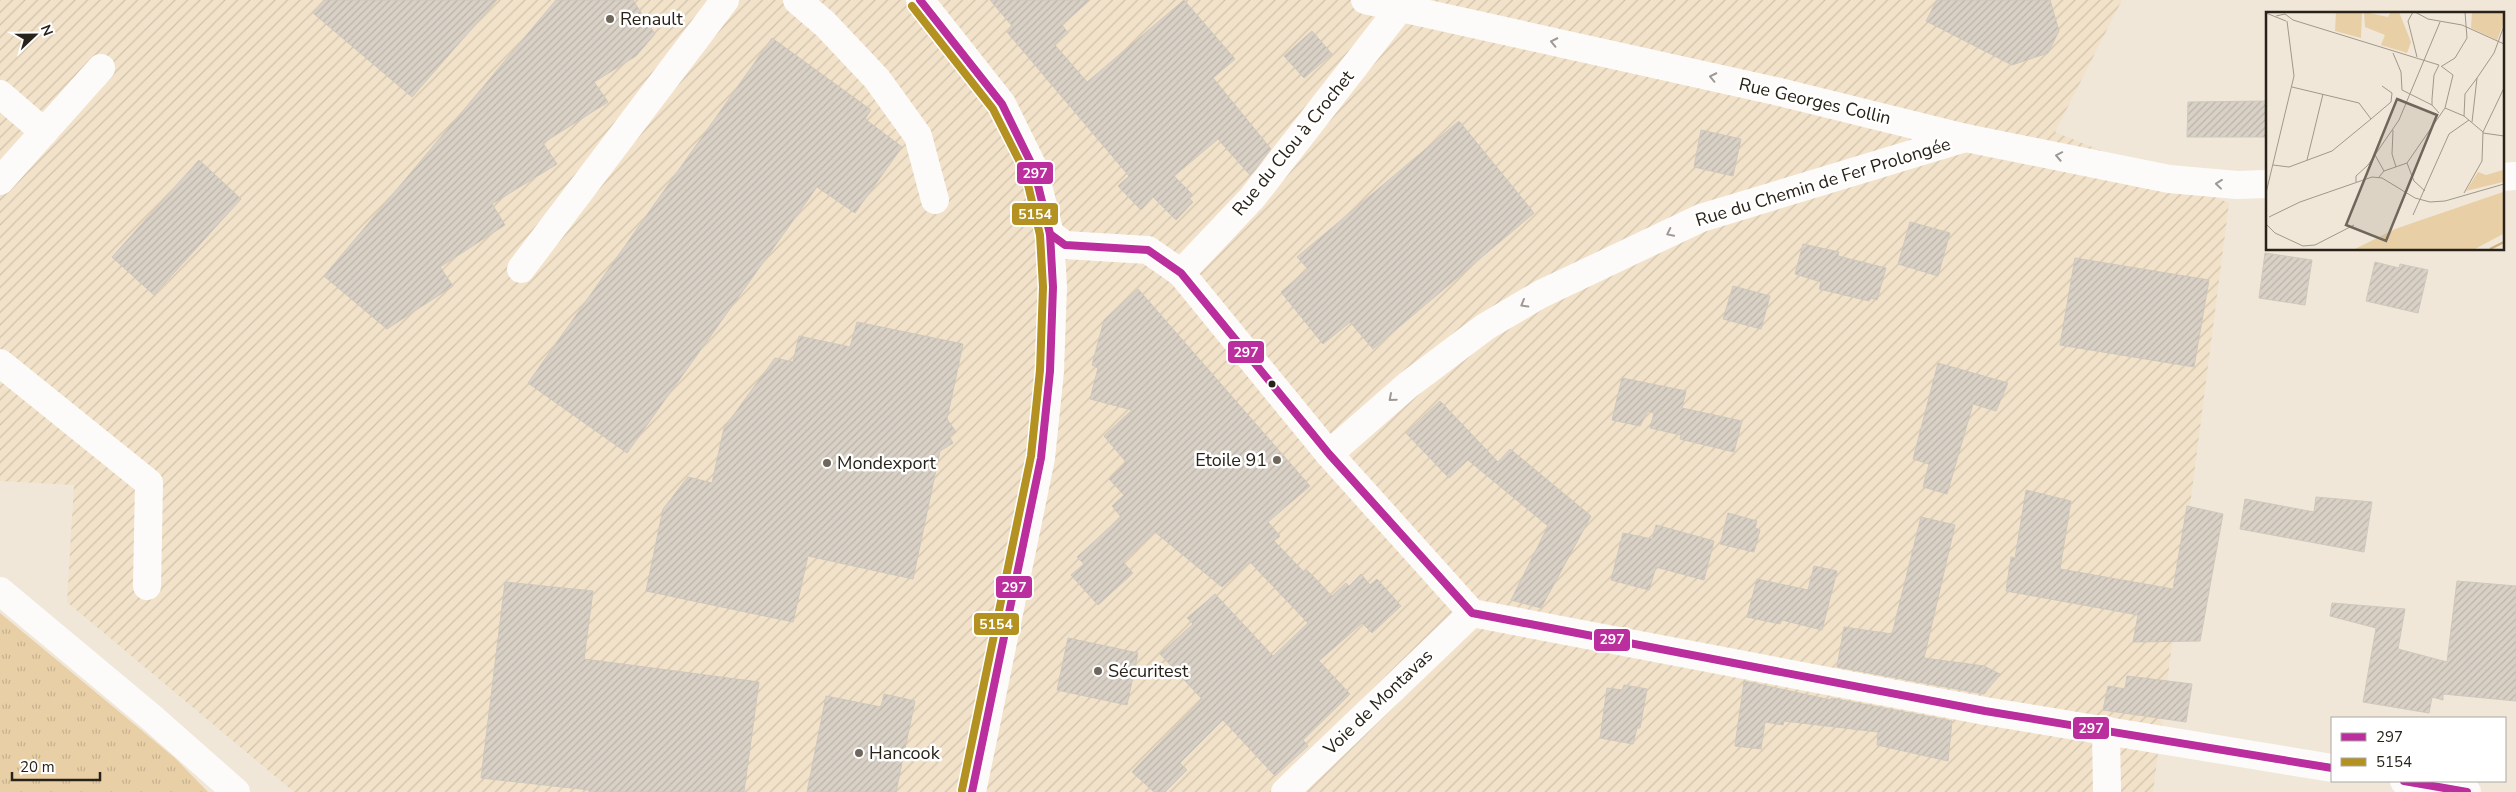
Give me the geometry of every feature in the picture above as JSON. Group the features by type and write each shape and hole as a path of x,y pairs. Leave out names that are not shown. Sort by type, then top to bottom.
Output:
{"street":[{"path":"521,269 725,0"},
{"path":"797,0 825,24 877,79 918,136 935,200"},
{"path":"920,0 1002,104 1034,169 1050,234 1053,287 1050,372 1042,458 972,792"},
{"name":"Rue Georges Collin","path":"1365,0 1770,90 1966,138 2169,179 2237,185 2266,184"},
{"name":"Rue du Clou à Crochet","path":"1181,273 1252,198 1400,8"},
{"path":"0,181 101,68"},
{"path":"0,94 44,132"},
{"name":"Rue du Chemin de Fer Prolongée","path":"1329,454 1408,385 1469,338 1541,294 1701,218 1966,138"},
{"path":"1050,234 1065,245 1148,250 1181,273 1329,454 1472,613 1985,711 2331,768"},
{"path":"0,363 149,483 147,586"},
{"path":"0,591 236,792"},
{"name":"Voie de Montavas","path":"1285,792 1472,613"},
{"path":"2106,730 2107,792"},
{"path":"2410,782 2466,792"}],"shaded area":[{"path":"0,0 2122,0 2055,132 2229,203 2153,792 294,792 67,602 74,485 0,481"}],"green space":[{"path":"0,613 175,758 208,792 0,792"}],"building":[{"path":"324,0 497,0 412,97 313,13"},
{"path":"556,0 633,0 655,34 636,56 594,82 608,102 543,143 557,164 492,204 505,225 440,267 453,286 387,329 324,276"},
{"path":"990,0 1090,0 1062,25 1068,33 1054,44 1087,82 1184,0 1235,59 1213,78 1271,149 1250,175 1218,139 1174,176 1193,195 1189,198 1193,202 1176,220 1153,197 1141,210 1118,186 1129,176 1007,32 1013,27"},
{"path":"1937,0 2050,0 2059,31 2048,53 2012,65 1926,21"},
{"path":"1312,31 1332,54 1304,78 1284,56"},
{"path":"772,38 871,110 865,119 902,147 855,213 817,187 627,453 528,383"},
{"path":"2266,101 2266,137 2187,137 2188,102"},
{"path":"1459,121 1534,213 1373,349 1350,322 1323,344 1281,292 1308,269 1297,257"},
{"path":"1701,130 1741,139 1733,176 1694,167"},
{"path":"199,160 241,199 154,295 112,257"},
{"path":"1910,222 1950,233 1938,276 1898,264"},
{"path":"1803,244 1839,252 1838,256 1886,268 1877,300 1871,298 1869,301 1819,289 1821,282 1795,274"},
{"path":"2265,253 2312,260 2305,305 2259,298"},
{"path":"2075,258 2209,280 2194,367 2060,345"},
{"path":"2375,262 2399,268 2400,264 2428,270 2418,313 2366,301"},
{"path":"1733,286 1770,296 1761,329 1723,319"},
{"path":"1138,289 1310,486 1268,522 1280,536 1274,541 1304,572 1307,570 1332,596 1346,583 1349,586 1361,574 1370,585 1377,579 1401,606 1372,633 1362,623 1319,661 1350,694 1303,740 1308,746 1275,776 1223,720 1180,763 1187,770 1165,792 1154,792 1132,772 1202,699 1160,654 1193,624 1187,618 1215,594 1273,656 1308,623 1250,562 1222,587 1155,532 1123,562 1133,573 1098,605 1071,575 1084,564 1077,557 1121,517 1112,506 1124,495 1109,479 1126,462 1104,436 1132,410 1090,399 1098,368 1092,365 1104,320"},
{"name":"Mondexport","path":"857,322 963,344 947,419 956,432 949,436 953,443 940,451 913,579 808,556 793,622 646,591 663,509 688,477 712,483 724,428 775,358 793,362 799,336 850,347"},
{"path":"1938,363 2008,383 1996,411 1973,404 1947,494 1923,487 1929,464 1913,459"},
{"path":"1622,378 1686,391 1682,408 1742,421 1734,452 1680,439 1681,435 1650,428 1654,413 1648,411 1640,426 1612,420"},
{"path":"1440,401 1498,462 1510,449 1591,516 1541,608 1511,600 1548,526 1468,460 1449,478 1406,433"},
{"path":"2026,490 2071,501 2060,569 2173,589 2187,506 2223,514 2200,641 2133,642 2138,615 2006,591 2011,557 2015,558"},
{"path":"2316,497 2372,502 2364,552 2240,529 2245,499 2314,512"},
{"path":"1728,513 1757,521 1755,528 1760,530 1754,552 1720,544"},
{"path":"1921,517 1955,525 1924,658 1984,666 2000,674 1984,694 1837,667 1844,627 1892,634"},
{"path":"1656,525 1714,541 1704,580 1656,567 1649,590 1611,580 1623,533 1652,539"},
{"path":"1814,566 1837,571 1822,630 1782,620 1780,624 1747,617 1757,579 1808,590"},
{"path":"2457,581 2516,586 2516,701 2443,694 2443,700 2432,697 2429,713 2363,702 2376,628 2330,616 2332,603 2405,609 2398,649 2447,662"},
{"path":"505,582 593,591 584,659 759,682 744,792 589,792 589,790 481,778"},
{"name":"Sécuritest","path":"1068,638 1138,653 1127,705 1057,690"},
{"path":"2127,676 2192,684 2186,722 2103,710 2108,686 2125,689"},
{"path":"1744,681 1831,700 1831,698 1952,721 1948,761 1877,745 1878,732 1784,721 1783,725 1765,722 1761,749 1735,746"},
{"path":"1624,685 1647,689 1640,728 1637,728 1633,744 1600,738 1607,688 1622,690"},
{"name":"Hancook","path":"884,694 915,701 896,792 807,792 826,696 881,707"}],"transit line":[{"name":"297","path":"920,0 1002,104 1034,169 1050,234 1053,287 1050,371 1041,458 972,792"},
{"name":"5154","path":"912,6 993,109 1025,172 1040,235 1043,287 1040,370 1031,456 962,790"},
{"name":"297","path":"1050,234 1065,245 1148,250 1181,273 1329,454 1472,613 1985,711 2331,768"},
{"name":"297","path":"2410,782 2467,792"}],"place":[{"name":"Renault","path":"610,19"},
{"name":"Etoile 91","path":"1277,460"},
{"name":"Mondexport","path":"827,463"},
{"name":"Sécuritest","path":"1098,671"},
{"name":"Hancook","path":"859,753"}]}
